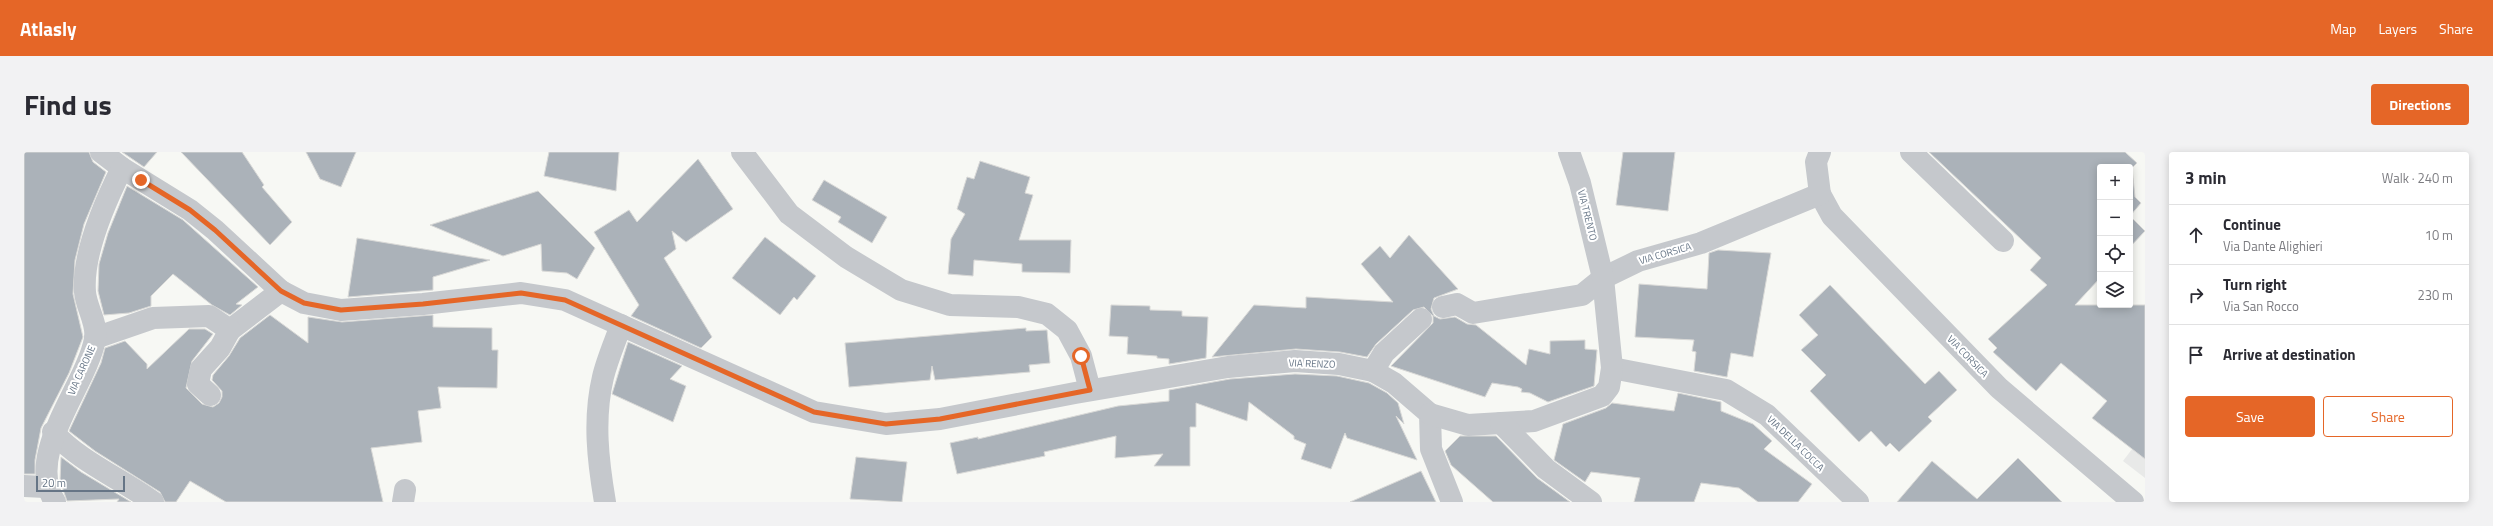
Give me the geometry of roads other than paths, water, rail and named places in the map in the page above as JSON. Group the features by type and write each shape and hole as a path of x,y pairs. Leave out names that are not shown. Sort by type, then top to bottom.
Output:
{"street":[{"name":"VIA RENZO","path":"101,152 122,168 190,210 215,230 281,291 304,303 341,310 423,304 521,293 565,300 814,412 886,424 940,419 1090,390 1228,367 1295,361 1339,364 1373,371 1394,383 1430,414"},
{"path":"742,152 789,214 846,257 900,290 950,305 1018,307 1048,314 1068,330 1081,356 1090,390"},
{"name":"VIA TRENTO","path":"1569,152 1580,182 1603,278"},
{"name":"VIA CORSICA","path":"1820,152 1816,162 1820,194 1832,216 1999,388 2133,502"},
{"path":"1911,152 2003,241"},
{"name":"VIA CARONE","path":"41,492 44,468 53,432 95,338 85,293 84,274 92,241 111,189 122,168"},
{"name":"VIA CORSICA","path":"1442,306 1457,304 1472,313 1582,295 1603,278 1638,261 1701,243 1820,194"},
{"path":"1452,502 1432,449 1430,414 1468,425 1534,421 1602,396 1610,387 1612,368 1603,278"},
{"path":"210,395 198,384 201,368 220,348 230,330 281,291"},
{"path":"95,338 153,318 210,316 230,330"},
{"path":"1373,371 1384,353 1422,319"},
{"path":"605,502 598,456 598,410 603,376 621,325"},
{"name":"VIA DELLA COCCA","path":"1612,368 1726,390 1767,415 1858,502"},
{"path":"1501,423 1546,469 1591,502"},
{"path":"53,432 67,448 128,484 152,502"}]}
